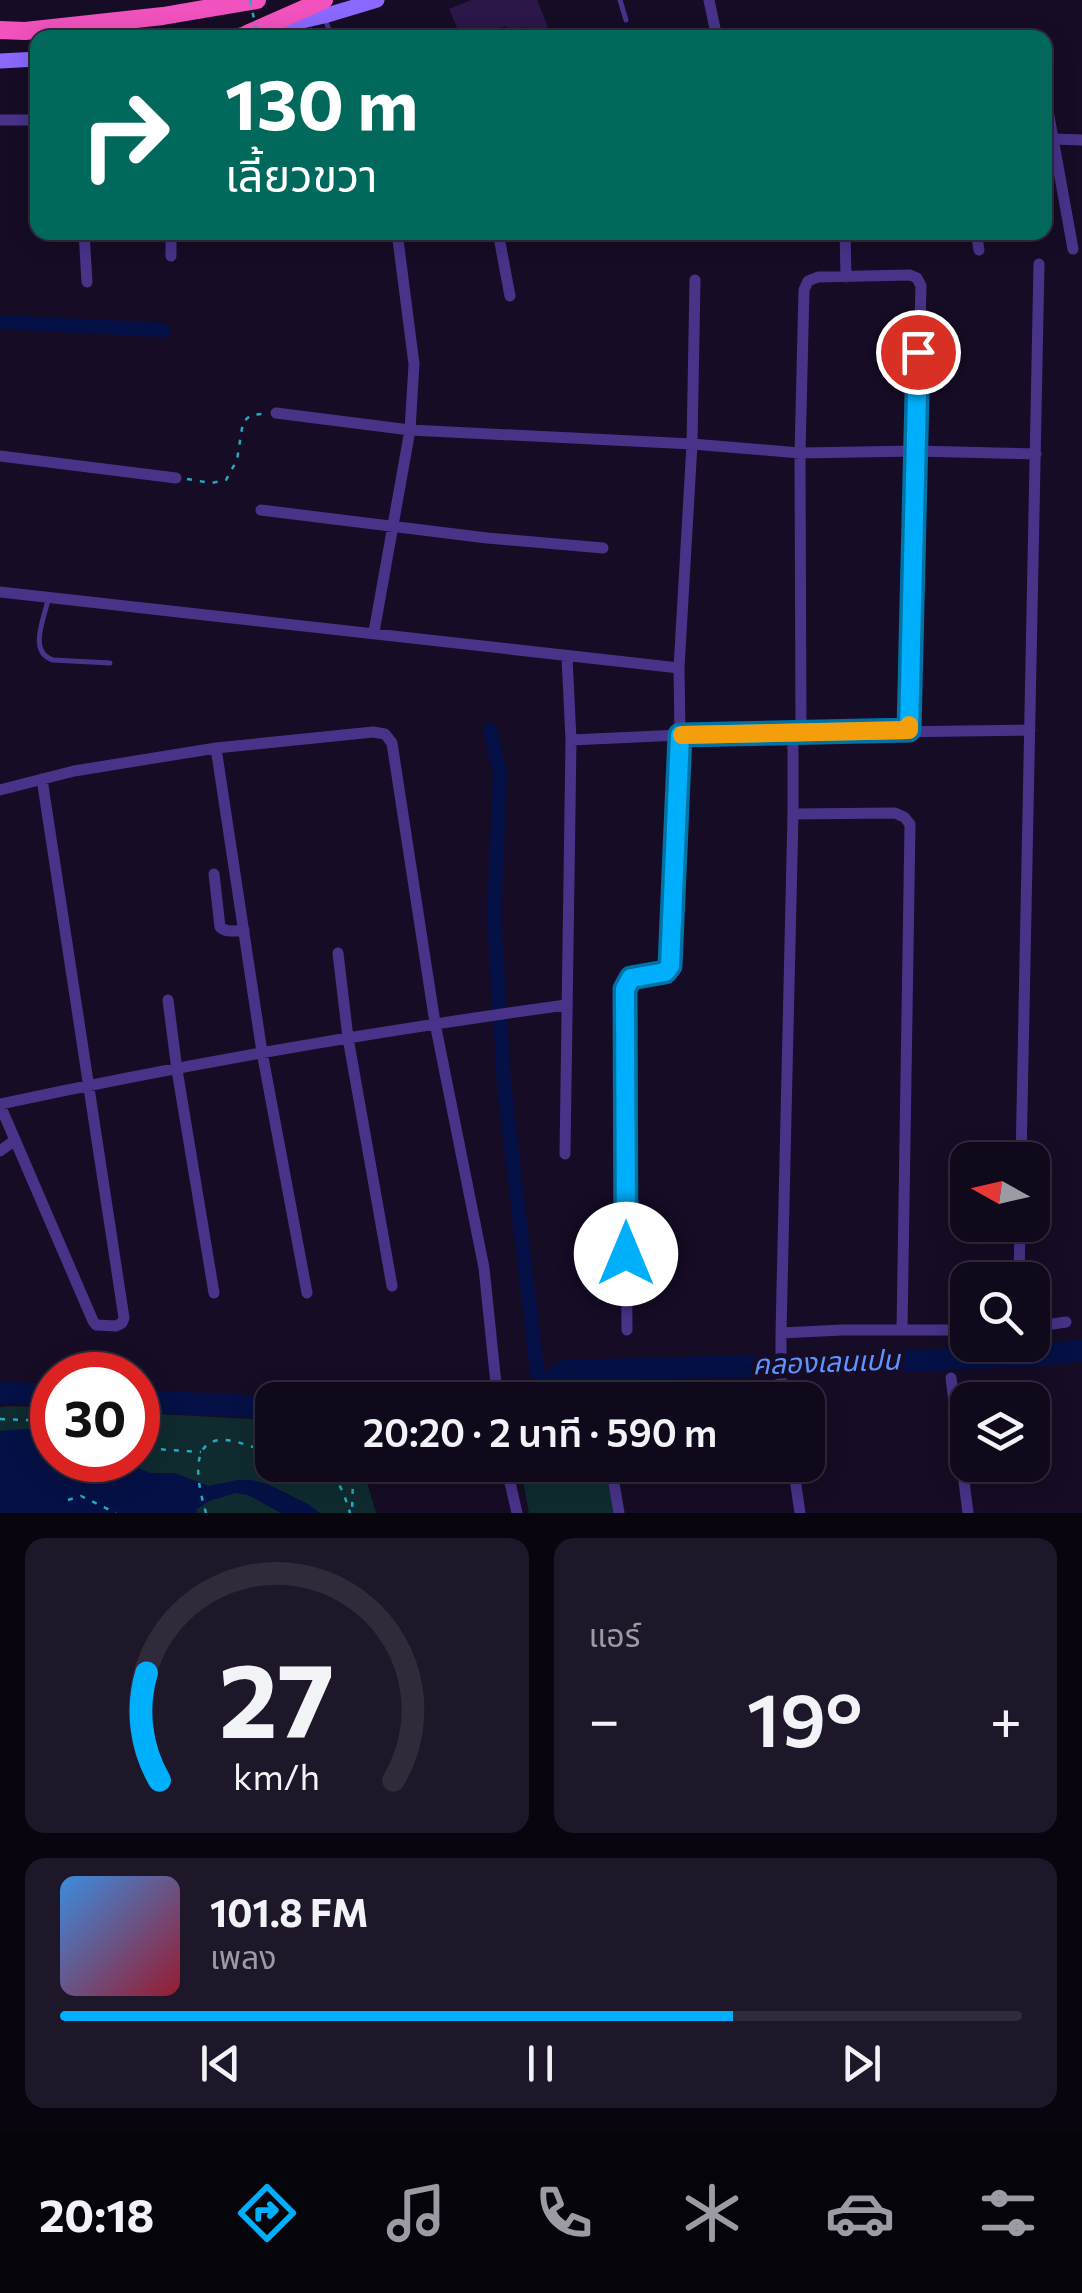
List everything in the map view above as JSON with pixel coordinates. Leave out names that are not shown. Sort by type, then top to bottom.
[{"type":"highway","points":[[0,30],[164,16],[257,0]]},
{"type":"highway","points":[[267,30],[324,8]]},
{"type":"main road","points":[[324,8],[378,0]]},
{"type":"main road","points":[[0,61],[30,59]]},
{"type":"street","points":[[709,0],[715,30]]},
{"type":"street","points":[[0,120],[30,120]]},
{"type":"street","points":[[1052,138],[1082,140]]},
{"type":"street","points":[[1052,147],[1074,249]]},
{"type":"street","points":[[84,240],[87,282]]},
{"type":"street","points":[[171,240],[171,256]]},
{"type":"street","points":[[374,632],[410,430],[414,364],[398,240]]},
{"type":"street","points":[[500,240],[510,296]]},
{"type":"street","points":[[844,240],[846,277]]},
{"type":"street","points":[[977,240],[979,250]]},
{"type":"street","points":[[1021,1142],[1039,264]]},
{"type":"street","points":[[781,1382],[804,290],[808,281],[818,276],[910,275],[921,286],[909,730]]},
{"type":"street","points":[[627,1330],[625,989],[631,978],[665,972],[670,966],[695,280]]},
{"type":"street","points":[[276,414],[410,430],[800,452],[1036,454]]},
{"type":"street","points":[[0,456],[176,478]]},
{"type":"street","points":[[261,510],[392,528],[602,548]]},
{"type":"street","points":[[0,592],[680,668]]},
{"type":"street","points":[[565,1154],[571,740],[567,657]]},
{"type":"street","points":[[571,740],[1030,730]]},
{"type":"street","points":[[0,790],[74,771],[216,748],[385,734],[392,743],[436,1023],[484,1268],[496,1382]]},
{"type":"street","points":[[216,748],[262,1052],[306,1292]]},
{"type":"street","points":[[42,779],[88,1085],[124,1318],[122,1323],[96,1326],[0,1104],[88,1085],[262,1052],[566,1006]]},
{"type":"street","points":[[794,814],[895,814],[910,824],[902,1330]]},
{"type":"street","points":[[214,874],[220,926],[223,930],[244,930]]},
{"type":"street","points":[[338,953],[348,1038],[392,1286]]},
{"type":"street","points":[[168,1000],[214,1293]]},
{"type":"street","points":[[0,1151],[15,1140]]},
{"type":"street","points":[[1050,1324],[1066,1322]]},
{"type":"street","points":[[781,1339],[842,1330],[950,1330]]},
{"type":"street","points":[[951,1378],[968,1513]]},
{"type":"street","points":[[510,1482],[517,1513]]},
{"type":"street","points":[[614,1482],[620,1513]]},
{"type":"street","points":[[795,1482],[800,1513]]},
{"type":"lane","points":[[620,0],[626,20]]},
{"type":"lane","points":[[48,597],[38,645],[40,653],[52,660],[110,663]]},
{"type":"path","points":[[250,0],[252,30]]},
{"type":"path","points":[[176,478],[226,480],[237,460],[243,422],[251,414],[276,414]]},
{"type":"path","points":[[0,1420],[30,1419]]},
{"type":"path","points":[[205,1510],[196,1472],[203,1452],[215,1441],[225,1440],[255,1448]]},
{"type":"path","points":[[160,1449],[203,1452]]},
{"type":"path","points":[[339,1482],[350,1513]]},
{"type":"path","points":[[350,1513],[352,1482]]},
{"type":"path","points":[[68,1500],[81,1496],[116,1513]]},
{"type":"green space","points":[[0,1407],[30,1407],[30,1482],[160,1482],[160,1414],[255,1419],[255,1482],[367,1482],[376,1513],[0,1513]]},
{"type":"green space","points":[[523,1482],[610,1482],[615,1513],[529,1513]]},
{"type":"shaded area","points":[[30,1429],[30,1482],[160,1482],[160,1473],[174,1473],[209,1486],[252,1480],[320,1513],[281,1513],[248,1495],[236,1493],[209,1501],[197,1513],[0,1513],[0,1431]]},
{"type":"building","points":[[471,0],[537,0],[548,27],[458,30],[449,9]]},
{"type":"waterway","points":[[0,322],[164,330]]},
{"type":"waterway","points":[[490,730],[500,774],[494,917],[504,1085],[538,1382]]},
{"type":"waterway","name":"คลองเลนเปน","points":[[548,1382],[566,1371],[888,1362],[1082,1350]]},
{"type":"waterway","name":"คลองเลนเปน","points":[[0,1392],[30,1394]]},
{"type":"waterway","name":"คลองเลนเปน","points":[[160,1402],[255,1406]]},
{"type":"slow traffic","points":[[682,735],[909,730],[909,725]]},
{"type":"route","points":[[626,1254],[625,989],[631,978],[665,972],[670,966],[680,735],[909,730],[918,352]]}]
